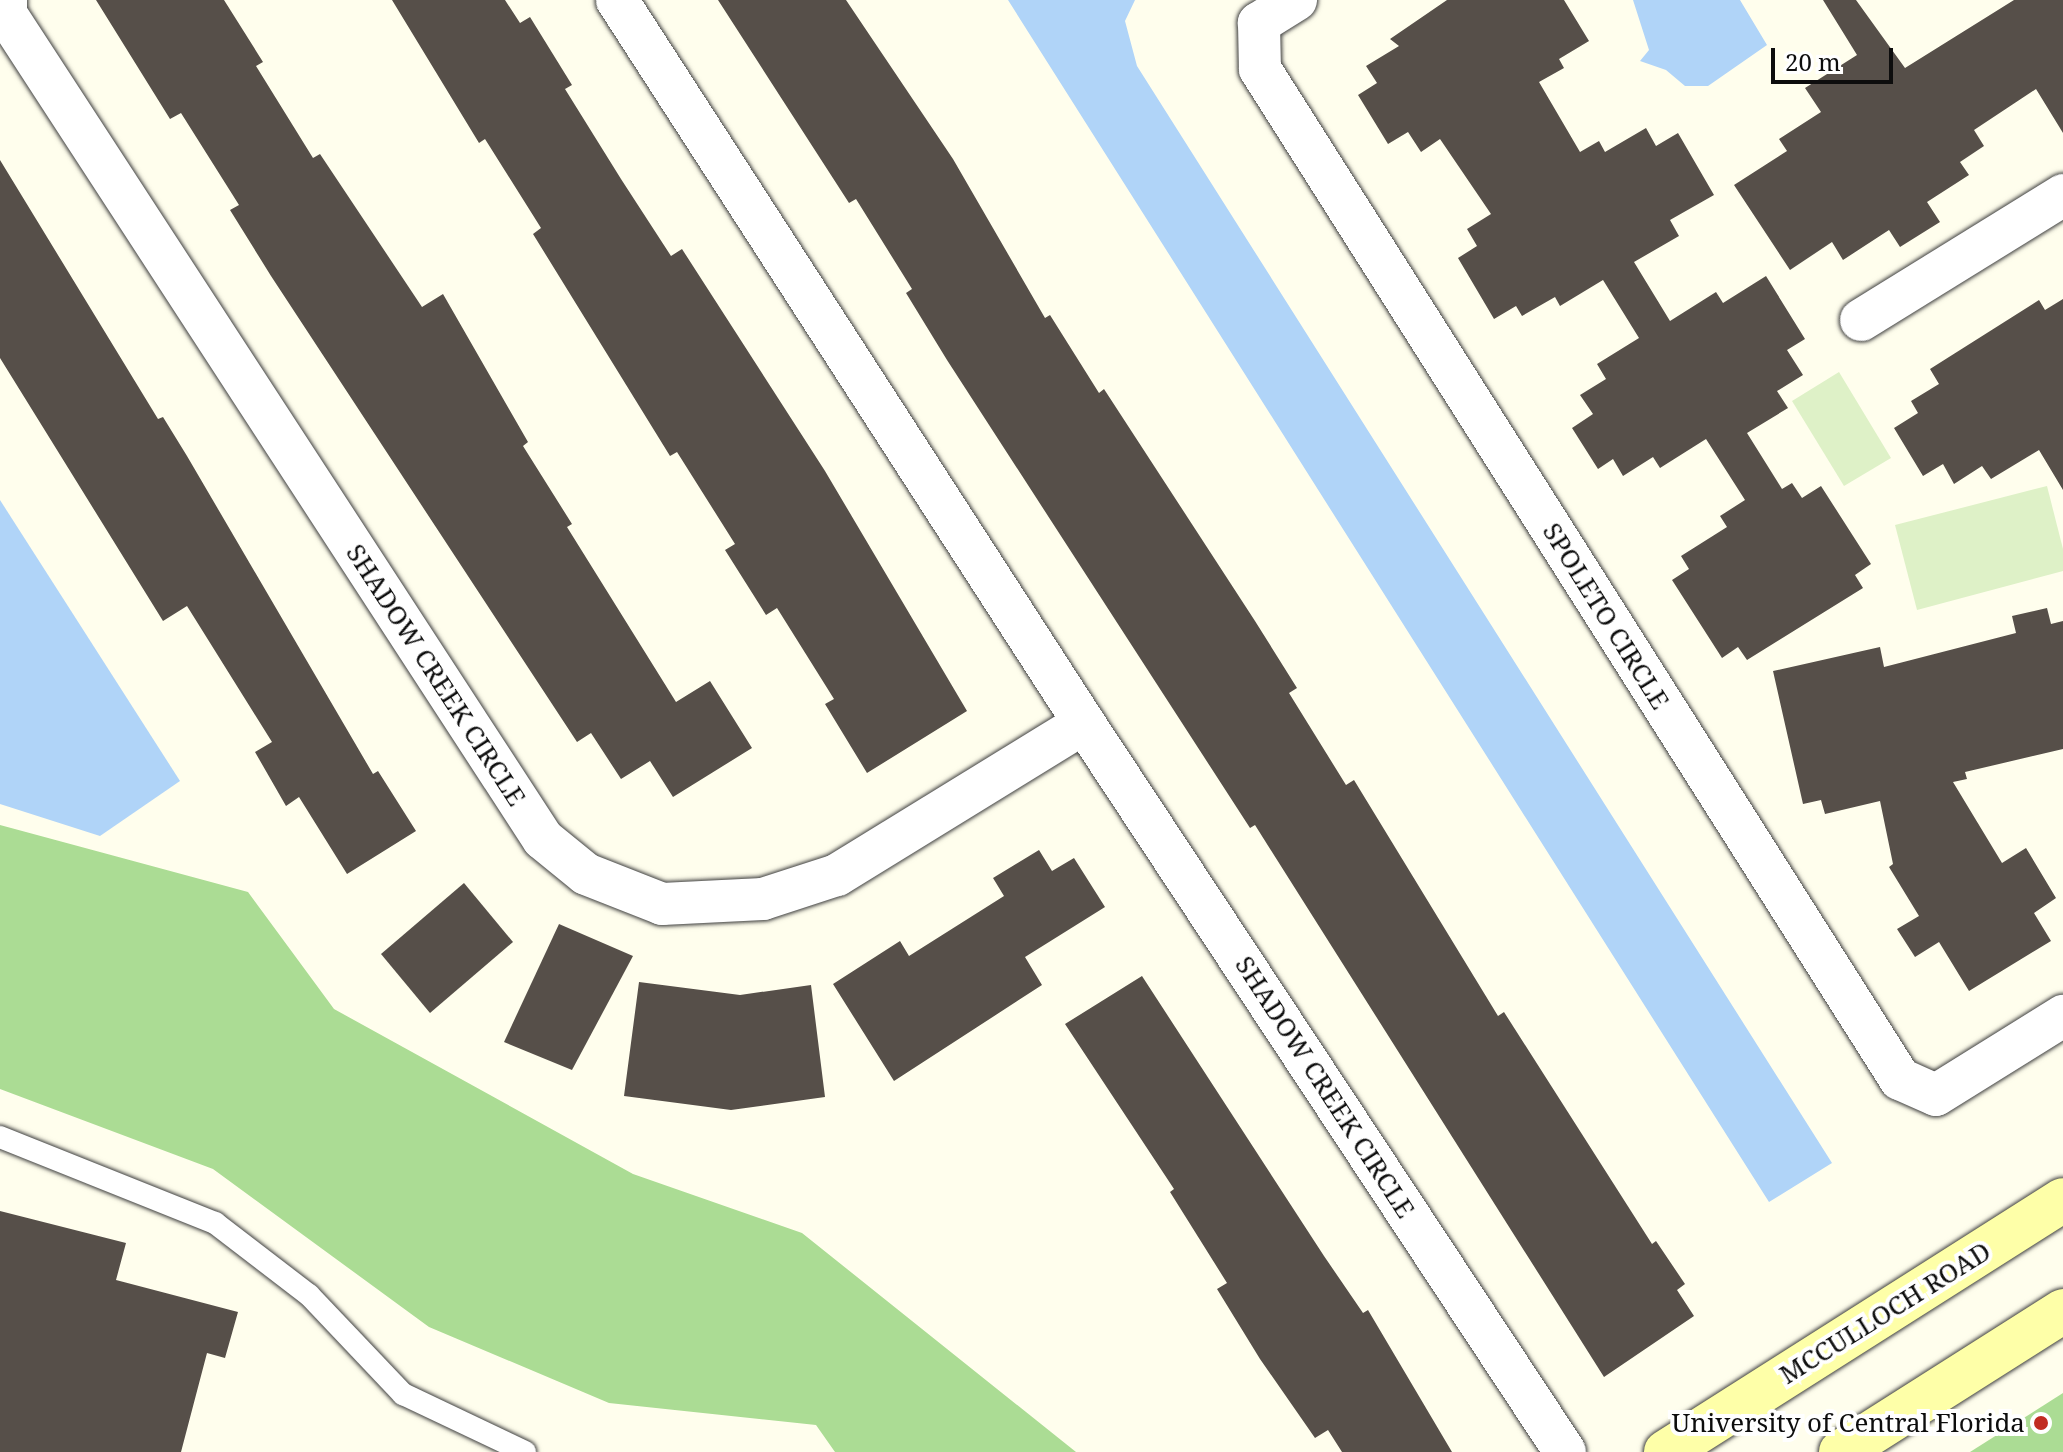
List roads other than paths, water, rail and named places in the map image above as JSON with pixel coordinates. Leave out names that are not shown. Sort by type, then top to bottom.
[{"type":"main road","name":"MCCULLOCH ROAD","points":[[1666,1452],[2063,1200]]},
{"type":"main road","points":[[1841,1452],[2063,1311]]},
{"type":"street","name":"SHADOW CREEK CIRCLE","points":[[6,0],[6,14],[543,839],[586,874],[662,904],[763,899],[837,875],[1084,723]]},
{"type":"street","name":"SHADOW CREEK CIRCLE","points":[[617,0],[1084,723],[1565,1452]]},
{"type":"street","name":"SPOLETO CIRCLE","points":[[1296,0],[1259,23],[1260,69],[1900,1079],[1936,1095],[2063,1016]]},
{"type":"street","points":[[1861,320],[2063,195]]},
{"type":"lane","points":[[0,1137],[215,1223],[309,1295],[403,1394],[525,1452]]},
{"type":"water","points":[[1008,0],[1135,0],[1125,21],[1137,66],[1832,1163],[1769,1202]]},
{"type":"water","points":[[1633,0],[1740,0],[1767,45],[1708,86],[1685,86],[1666,70],[1640,61],[1649,50]]},
{"type":"water","points":[[0,500],[180,781],[100,836],[0,804]]},
{"type":"place","name":"University of Central Florida","points":[[2041,1423]]}]
